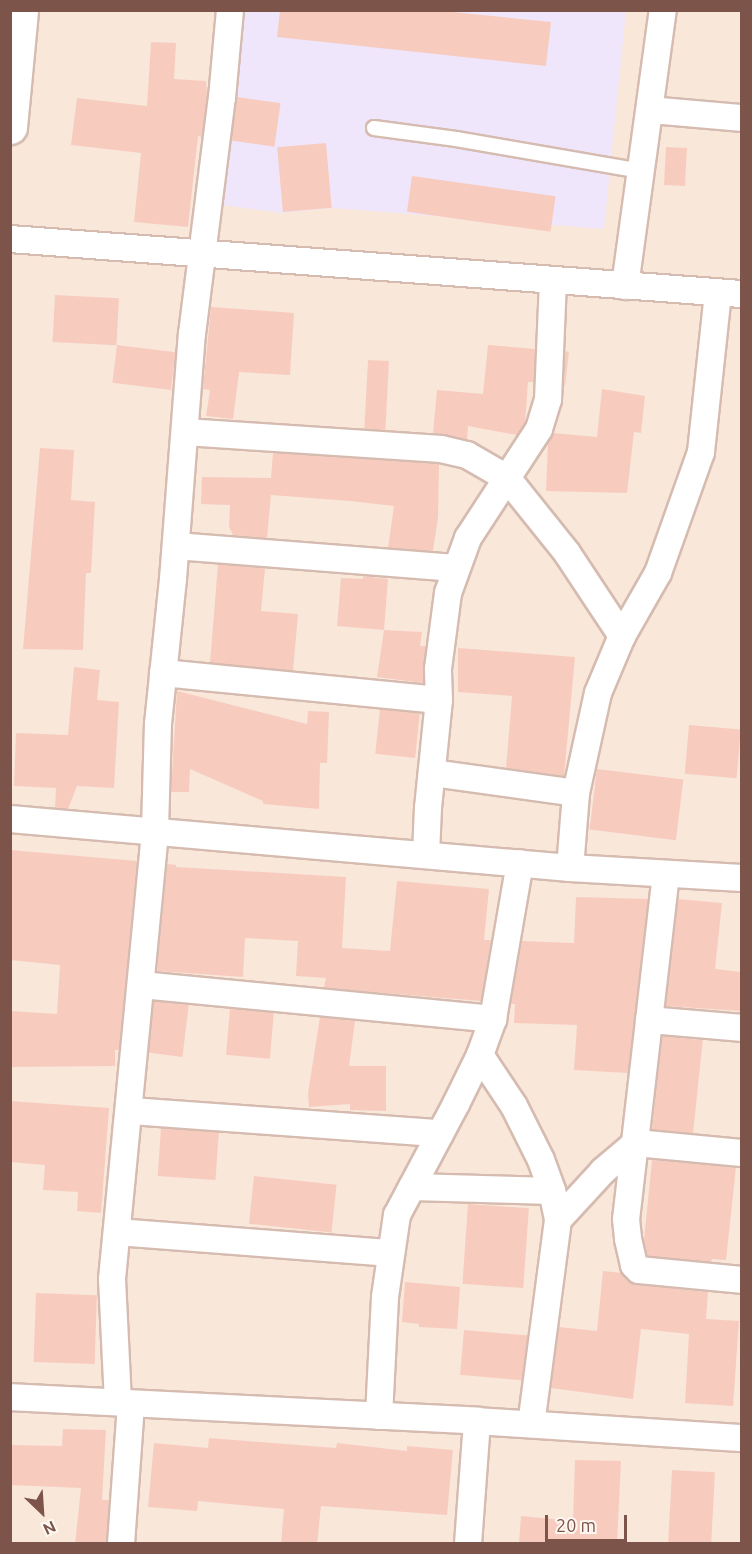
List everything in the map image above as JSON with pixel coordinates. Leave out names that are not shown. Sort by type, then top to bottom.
[{"type":"main road","points":[[10,127],[14,60],[21,10]]},
{"type":"street","points":[[121,1544],[124,1403],[112,1279],[130,1111],[155,830],[158,724],[176,546],[192,334],[222,98],[230,10]]},
{"type":"street","points":[[625,286],[663,10]]},
{"type":"street","points":[[650,110],[741,118]]},
{"type":"street","points":[[10,239],[730,293],[700,452],[658,573],[622,636],[598,693],[576,794],[570,868]]},
{"type":"street","points":[[426,855],[428,808],[439,700],[438,669],[448,593],[468,538],[539,429],[548,400],[554,280]]},
{"type":"street","points":[[184,432],[441,449],[466,454],[507,478],[567,553],[622,636]]},
{"type":"street","points":[[176,546],[456,568]]},
{"type":"street","points":[[163,673],[439,700]]},
{"type":"street","points":[[432,773],[576,794]]},
{"type":"street","points":[[10,819],[570,868],[741,878]]},
{"type":"street","points":[[379,1416],[385,1297],[397,1215],[480,1055],[493,1019],[520,863]]},
{"type":"street","points":[[666,874],[626,1219],[634,1265],[639,1270],[741,1280]]},
{"type":"street","points":[[141,985],[493,1019]]},
{"type":"street","points":[[649,1020],[741,1028]]},
{"type":"street","points":[[480,1055],[514,1106],[541,1160],[552,1191],[558,1220],[531,1424]]},
{"type":"street","points":[[130,1111],[440,1133]]},
{"type":"street","points":[[558,1220],[603,1171],[636,1143],[741,1153]]},
{"type":"street","points":[[412,1187],[552,1191]]},
{"type":"street","points":[[117,1232],[392,1253]]},
{"type":"street","points":[[10,1397],[531,1424],[741,1438]]},
{"type":"street","points":[[468,1544],[477,1421]]},
{"type":"lane","points":[[374,128],[456,139],[641,171]]},
{"type":"shaded area","points":[[11,11],[741,11],[741,1543],[11,1543]]},
{"type":"shaded area","points":[[231,11],[626,11],[604,229],[332,208],[282,213],[216,204]]},
{"type":"building","points":[[280,10],[433,10],[551,22],[546,66],[277,37]]},
{"type":"building","points":[[151,42],[176,43],[174,79],[206,81],[207,96],[202,137],[198,136],[188,227],[134,222],[141,153],[71,145],[77,98],[147,106]]},
{"type":"building","points":[[237,97],[281,103],[274,147],[231,141]]},
{"type":"building","points":[[326,143],[332,208],[283,212],[277,147]]},
{"type":"building","points":[[666,147],[687,148],[685,186],[664,185]]},
{"type":"building","points":[[412,176],[556,196],[551,232],[407,212]]},
{"type":"building","points":[[55,295],[119,298],[116,345],[53,342]]},
{"type":"building","points":[[211,307],[294,313],[290,375],[239,372],[233,419],[206,416],[210,390],[203,389]]},
{"type":"building","points":[[117,345],[176,352],[171,390],[112,383]]},
{"type":"building","points":[[488,345],[535,349],[534,382],[528,382],[525,423],[517,435],[468,426],[467,440],[433,433],[437,390],[483,394]]},
{"type":"building","points":[[565,351],[569,352],[565,386],[564,385]]},
{"type":"building","points":[[368,360],[389,361],[385,430],[364,429]]},
{"type":"building","points":[[602,389],[645,396],[641,433],[634,432],[627,493],[546,491],[548,443],[553,433],[597,437]]},
{"type":"building","points":[[40,448],[74,450],[71,500],[95,502],[91,573],[86,573],[83,650],[23,649]]},
{"type":"building","points":[[273,453],[439,464],[438,517],[433,551],[388,548],[394,506],[350,501],[271,495],[267,538],[233,535],[229,527],[230,505],[201,504],[202,477],[271,478]]},
{"type":"building","points":[[218,564],[265,568],[261,611],[298,614],[293,671],[210,663]]},
{"type":"building","points":[[363,576],[388,579],[384,630],[337,626],[341,578],[363,579]]},
{"type":"building","points":[[384,630],[422,632],[420,646],[426,646],[423,683],[377,677]]},
{"type":"building","points":[[458,648],[575,657],[564,776],[506,768],[512,696],[458,692]]},
{"type":"building","points":[[74,667],[100,670],[97,700],[119,702],[114,788],[77,786],[68,809],[55,808],[56,788],[14,786],[16,733],[68,735]]},
{"type":"building","points":[[177,691],[307,724],[308,711],[329,712],[327,763],[320,763],[319,809],[263,804],[263,801],[190,769],[189,792],[171,792]]},
{"type":"building","points":[[380,709],[420,713],[415,758],[375,754]]},
{"type":"building","points":[[689,725],[741,730],[737,778],[685,774]]},
{"type":"building","points":[[597,769],[683,780],[676,840],[590,830]]},
{"type":"building","points":[[10,850],[137,861],[119,1050],[115,1050],[115,1066],[10,1067],[10,1011],[57,1014],[60,965],[10,960]]},
{"type":"building","points":[[167,864],[176,865],[176,867],[346,877],[342,948],[390,951],[397,881],[489,889],[484,940],[491,940],[481,1001],[324,988],[326,978],[296,976],[298,941],[245,938],[243,977],[157,971]]},
{"type":"building","points":[[576,897],[648,899],[628,1073],[574,1070],[577,1025],[514,1023],[515,1004],[511,1004],[522,941],[574,943]]},
{"type":"building","points":[[678,899],[722,903],[715,969],[741,972],[741,1011],[666,1006]]},
{"type":"building","points":[[154,1001],[189,1005],[182,1057],[148,1053]]},
{"type":"building","points":[[230,1009],[274,1013],[270,1059],[226,1055]]},
{"type":"building","points":[[320,1017],[355,1021],[349,1066],[386,1066],[386,1111],[350,1110],[350,1104],[309,1107],[308,1093]]},
{"type":"building","points":[[662,1036],[703,1040],[693,1134],[652,1129]]},
{"type":"building","points":[[10,1101],[109,1108],[101,1213],[77,1211],[78,1192],[43,1190],[45,1165],[10,1162]]},
{"type":"building","points":[[161,1128],[219,1132],[216,1180],[158,1176]]},
{"type":"building","points":[[652,1160],[736,1167],[726,1260],[712,1259],[711,1262],[647,1256],[644,1240]]},
{"type":"building","points":[[254,1176],[337,1185],[332,1232],[249,1224]]},
{"type":"building","points":[[468,1204],[529,1208],[523,1288],[462,1284]]},
{"type":"building","points":[[603,1271],[622,1273],[628,1281],[638,1285],[708,1292],[706,1319],[739,1321],[733,1406],[685,1403],[689,1334],[641,1329],[633,1399],[551,1388],[559,1327],[597,1331]]},
{"type":"building","points":[[405,1282],[460,1287],[457,1329],[419,1327],[419,1324],[402,1322]]},
{"type":"building","points":[[36,1293],[97,1295],[95,1364],[34,1362]]},
{"type":"building","points":[[464,1330],[528,1336],[524,1380],[460,1375]]},
{"type":"building","points":[[63,1429],[106,1430],[102,1500],[109,1500],[106,1544],[75,1544],[81,1488],[10,1485],[10,1445],[62,1446]]},
{"type":"building","points":[[209,1438],[336,1448],[337,1443],[407,1451],[407,1446],[453,1450],[447,1515],[321,1506],[317,1544],[281,1544],[284,1509],[198,1501],[197,1511],[148,1507],[154,1443],[208,1448]]},
{"type":"building","points":[[575,1460],[621,1461],[617,1544],[519,1544],[521,1516],[573,1521]]},
{"type":"building","points":[[672,1470],[715,1472],[711,1544],[668,1544]]}]
